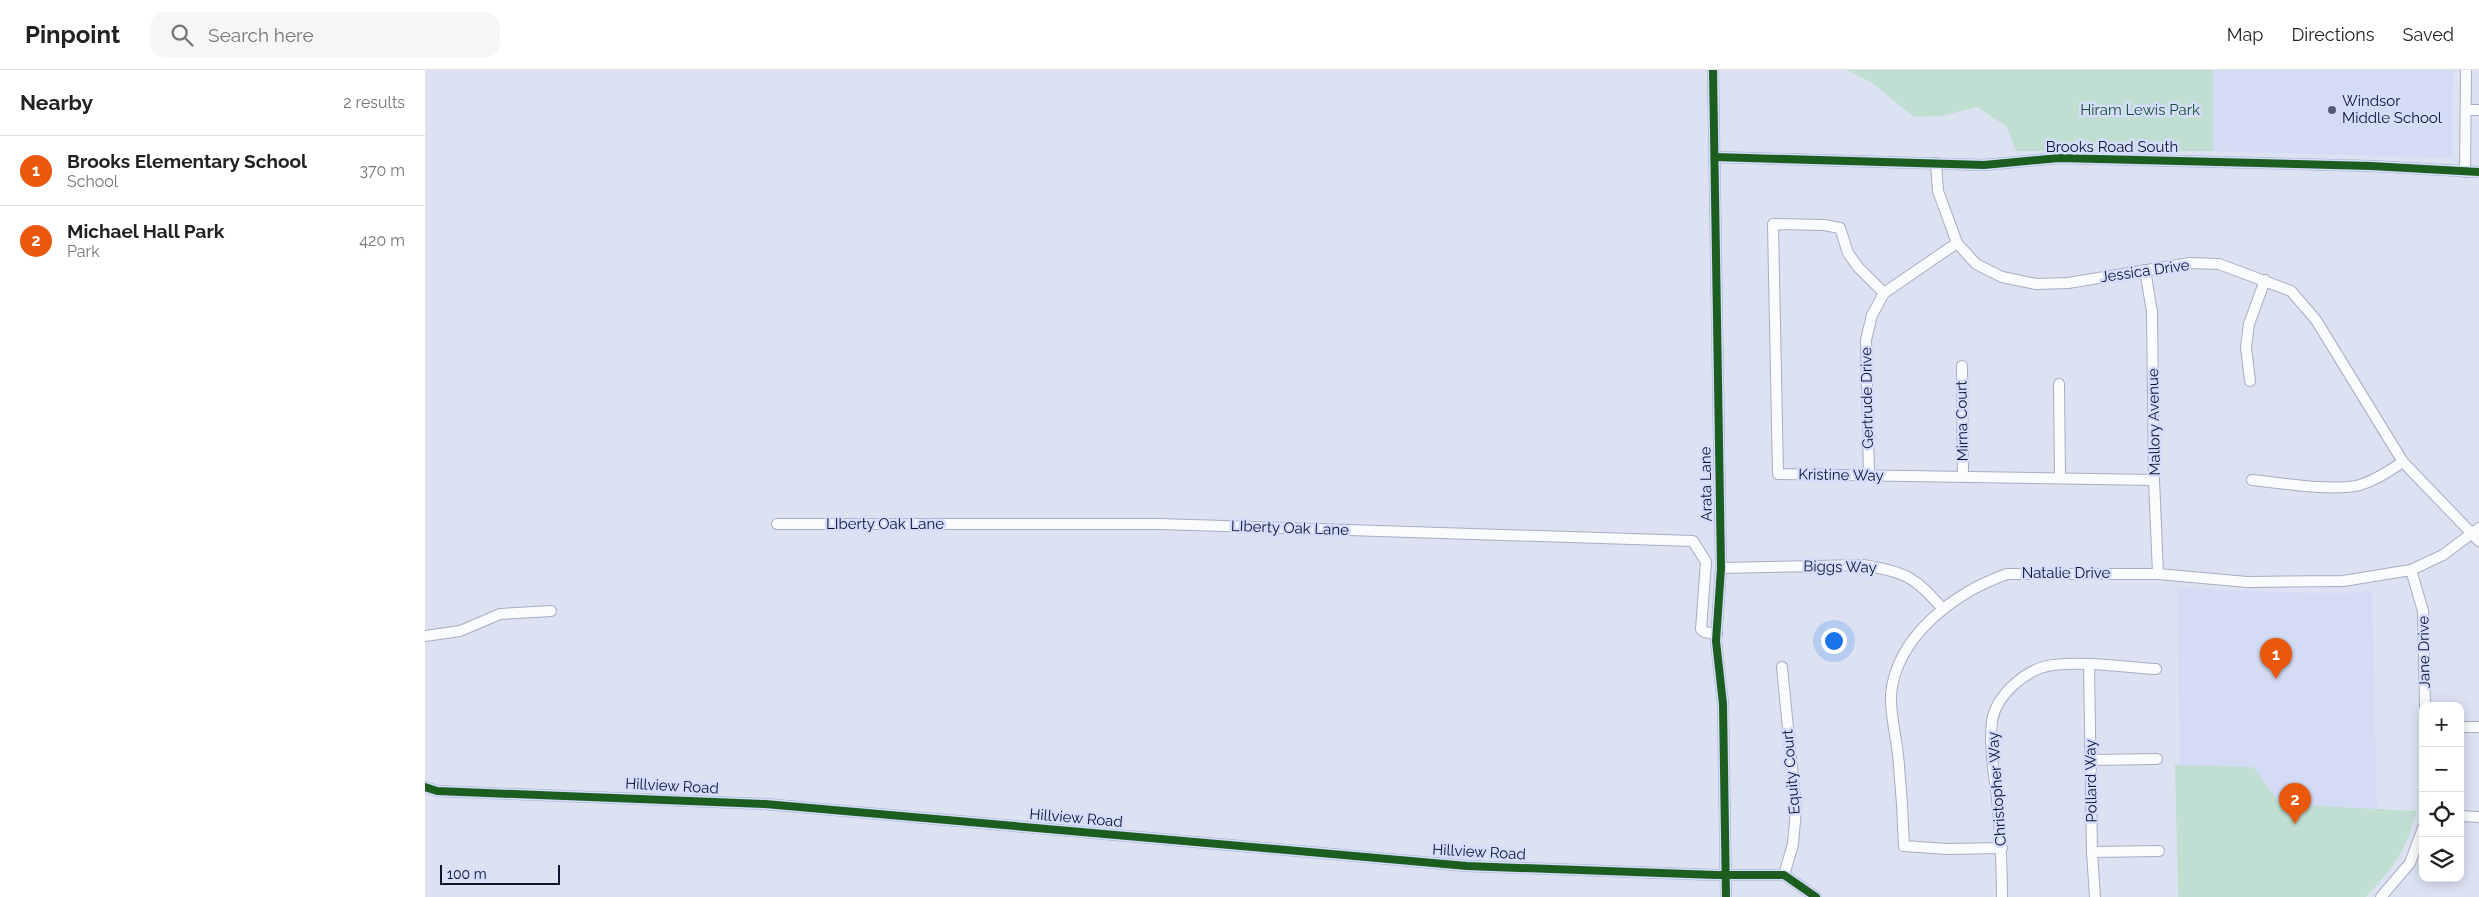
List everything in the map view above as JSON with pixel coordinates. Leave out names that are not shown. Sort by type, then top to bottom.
[{"type":"street","name":"Arata Lane","points":[[1713,70],[1721,568],[1717,634],[1723,704],[1726,897]]},
{"type":"street","points":[[2465,172],[2466,70]]},
{"type":"street","points":[[2466,110],[2479,110]]},
{"type":"street","name":"Brooks Road South","points":[[1715,157],[1984,165],[2059,158],[2371,166],[2479,172]]},
{"type":"street","name":"Jessica Drive","points":[[1936,163],[1938,191],[1957,243],[1977,264],[2002,277],[2036,284],[2068,283],[2190,263],[2219,264],[2291,291],[2316,320],[2403,462],[2476,534]]},
{"type":"street","name":"Kristine Way","points":[[1884,293],[1857,267],[1848,253],[1840,228],[1824,225],[1773,224],[1778,474],[2154,480]]},
{"type":"street","name":"Gertrude Drive","points":[[1869,475],[1866,340],[1872,315],[1884,293],[1957,243]]},
{"type":"street","name":"Mallory Avenue","points":[[2145,270],[2153,312],[2154,480],[2158,574]]},
{"type":"street","points":[[2251,381],[2246,347],[2249,324],[2265,280]]},
{"type":"street","name":"Mirna Court","points":[[1961,366],[1963,476]]},
{"type":"street","points":[[2059,384],[2060,478]]},
{"type":"street","points":[[2252,480],[2337,487],[2357,486],[2377,479],[2403,462]]},
{"type":"street","name":"LIberty Oak Lane","points":[[777,524],[1159,524],[1693,541],[1707,562],[1701,628],[1704,632],[1717,634]]},
{"type":"street","name":"Natalie Drive","points":[[2002,848],[1904,846],[1902,792],[1891,696],[1894,676],[1901,658],[1913,639],[1943,609],[1986,581],[2007,574],[2158,574],[2247,582],[2343,581],[2411,570],[2443,555],[2476,534]]},
{"type":"street","name":"Biggs Way","points":[[1721,568],[1863,565],[1886,569],[1908,576],[1923,586],[1943,609]]},
{"type":"street","name":"Jane Drive","points":[[2411,570],[2423,610],[2425,702]]},
{"type":"street","points":[[425,636],[460,631],[500,614],[551,611]]},
{"type":"street","name":"Christopher Way","points":[[2002,897],[2002,848],[1992,741],[1992,721],[1997,705],[2011,687],[2030,673],[2052,665],[2156,669]]},
{"type":"street","name":"Pollard Way","points":[[2089,665],[2092,852],[2095,897]]},
{"type":"street","name":"Equity Court","points":[[1782,667],[1796,809],[1793,844],[1784,875]]},
{"type":"street","points":[[2464,727],[2479,727]]},
{"type":"street","points":[[2090,760],[2157,759]]},
{"type":"street","name":"Hillview Road","points":[[425,787],[437,791],[765,804],[1467,866],[1725,876],[1784,875]]},
{"type":"street","points":[[2464,816],[2479,818]]},
{"type":"street","points":[[2386,896],[2411,862],[2420,837]]},
{"type":"street","points":[[2092,852],[2159,851]]},
{"type":"street","points":[[1784,875],[1816,897]]},
{"type":"shaded area","name":"Windsor Middle School","points":[[2213,70],[2453,70],[2452,158],[2213,151]]},
{"type":"shaded area","points":[[2177,588],[2311,593],[2352,593],[2372,590],[2377,810],[2281,804],[2253,767],[2180,766]]},
{"type":"green space","name":"Hiram Lewis Park","points":[[1847,70],[2213,70],[2213,151],[2016,151],[2007,127],[1977,107],[1942,116],[1914,117],[1872,83]]},
{"type":"green space","points":[[2175,765],[2253,767],[2281,804],[2416,811],[2413,825],[2398,858],[2366,897],[2178,897]]},
{"type":"cycle path","points":[[1713,70],[1721,568],[1716,641],[1723,704],[1726,897]]},
{"type":"cycle path","points":[[1715,157],[1984,165],[2059,158],[2371,166],[2479,172]]},
{"type":"cycle path","points":[[425,787],[437,791],[765,804],[1467,866],[1716,875],[1784,875],[1816,897]]},
{"type":"place","name":"Windsor Middle School","points":[[2332,110]]},
{"type":"place","name":"Brooks Elementary School","points":[[2276,679]]},
{"type":"place","name":"Michael Hall Park","points":[[2295,824]]}]
